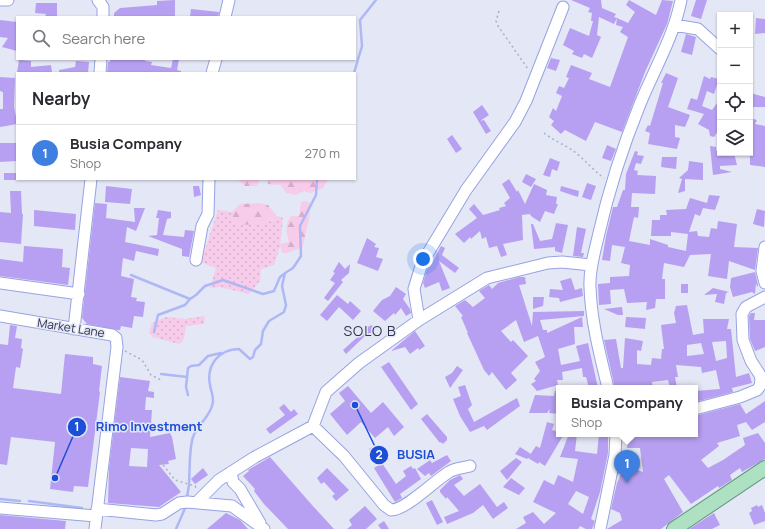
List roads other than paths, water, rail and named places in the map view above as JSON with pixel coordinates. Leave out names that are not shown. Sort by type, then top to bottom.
[{"type":"main road","points":[[674,529],[765,468]]},
{"type":"street","points":[[0,0],[8,0]]},
{"type":"street","points":[[225,16],[229,0]]},
{"type":"street","points":[[607,385],[592,319],[589,286],[591,265],[612,184],[640,104],[674,25],[681,0]]},
{"type":"street","points":[[103,1],[103,16]]},
{"type":"street","points":[[420,320],[414,289],[422,263],[466,190],[515,122],[526,101],[563,7]]},
{"type":"street","points":[[674,25],[698,29],[719,48]]},
{"type":"street","points":[[100,72],[101,60]]},
{"type":"street","points":[[212,72],[216,60]]},
{"type":"street","points":[[74,329],[91,180]]},
{"type":"street","points":[[196,260],[202,226],[208,214],[209,180]]},
{"type":"street","points":[[765,247],[762,271],[765,283]]},
{"type":"street","points":[[200,498],[219,480],[231,472],[313,426],[326,392],[359,363],[420,320],[487,278],[496,274],[548,263],[562,262],[591,265]]},
{"type":"street","points":[[0,283],[79,294]]},
{"type":"street","points":[[698,408],[746,395],[760,386],[762,380],[751,361],[743,340],[742,314],[746,307],[765,297]]},
{"type":"street","name":"Market Lane","points":[[0,316],[112,335],[116,338],[117,346],[95,529]]},
{"type":"street","points":[[313,426],[344,456],[384,505],[391,510],[396,510],[406,504],[450,471],[470,466]]},
{"type":"street","points":[[600,529],[615,455],[616,437]]},
{"type":"street","points":[[231,472],[233,482],[240,489],[263,527]]},
{"type":"street","points":[[0,508],[156,515],[162,514],[179,503],[200,498],[232,506],[263,527]]},
{"type":"waterway","points":[[354,72],[362,46],[360,20],[376,0]]},
{"type":"waterway","points":[[189,483],[190,453],[193,437],[208,414],[213,403],[209,378],[212,365],[220,355],[232,350],[239,349],[250,359],[253,357],[255,350],[261,344],[263,331],[269,321],[284,312],[286,305],[282,286],[285,273],[293,268],[301,256],[300,226],[316,195],[317,180]]},
{"type":"waterway","points":[[154,332],[158,315],[185,305],[205,286],[223,280],[263,294],[274,291],[280,277],[284,274]]},
{"type":"waterway","points":[[131,275],[190,299]]},
{"type":"waterway","points":[[188,395],[186,387],[188,368],[199,365],[208,356],[221,353]]},
{"type":"waterway","points":[[161,374],[187,377]]},
{"type":"waterway","points":[[187,497],[189,485]]},
{"type":"waterway","points":[[0,499],[20,501]]},
{"type":"waterway","points":[[29,501],[82,508]]},
{"type":"waterway","points":[[176,529],[186,506]]},
{"type":"place","name":"BUSIA","points":[[355,405]]},
{"type":"place","name":"Rimo Investment","points":[[55,478]]},
{"type":"place","name":"Busia Company","points":[[627,483]]},
{"type":"district","name":"SOLO B","points":[[370,331]]}]
